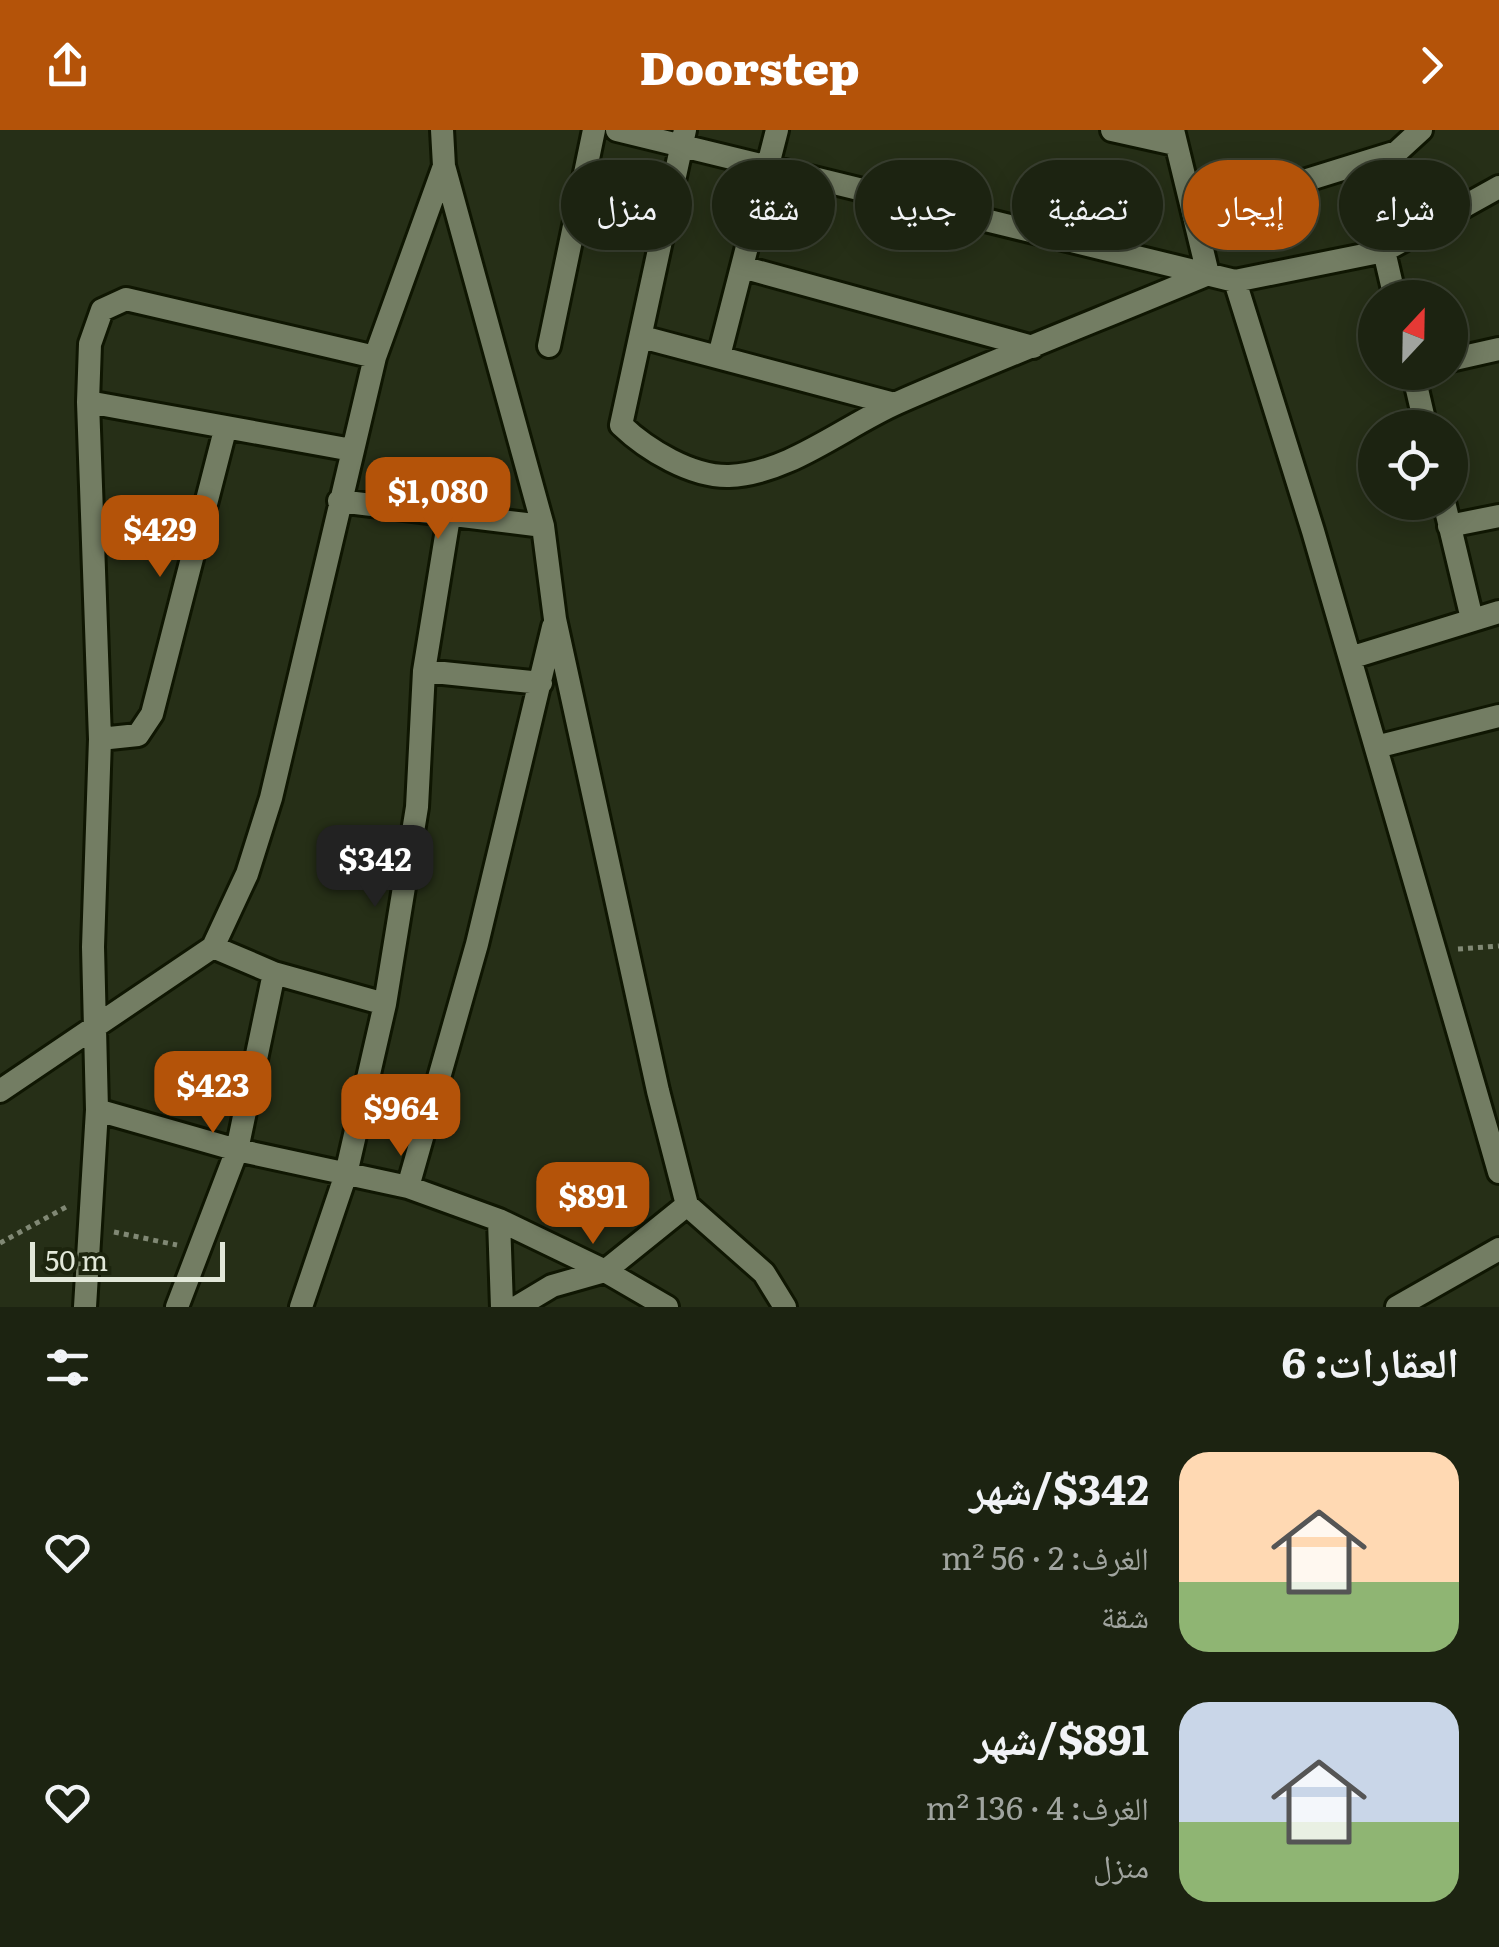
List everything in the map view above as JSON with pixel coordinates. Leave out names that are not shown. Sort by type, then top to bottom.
[{"type":"street","points":[[442,130],[444,166],[543,526],[555,619],[687,1205],[764,1273],[785,1307]]},
{"type":"street","points":[[549,346],[594,130]]},
{"type":"street","points":[[616,130],[684,138],[745,160]]},
{"type":"street","points":[[769,160],[777,130]]},
{"type":"street","points":[[1112,130],[1174,137],[1183,172]]},
{"type":"street","points":[[1319,176],[1397,152],[1422,130]]},
{"type":"street","points":[[684,138],[621,425],[638,441],[700,472],[728,476],[784,460],[894,404],[1208,274]]},
{"type":"street","points":[[0,1090],[213,946],[246,874],[271,798],[375,356],[444,166]]},
{"type":"street","points":[[835,184],[1235,281],[1384,251],[1499,187]]},
{"type":"street","points":[[719,356],[746,250]]},
{"type":"street","points":[[1202,250],[1208,274]]},
{"type":"street","points":[[1384,251],[1391,280]]},
{"type":"street","points":[[742,267],[1033,346]]},
{"type":"street","points":[[1235,281],[1436,954],[1489,1102],[1499,1172]]},
{"type":"street","points":[[85,1307],[97,1110],[93,947],[100,739],[88,402],[94,325],[102,310],[126,299],[375,356]]},
{"type":"street","points":[[642,337],[894,404]]},
{"type":"street","points":[[1468,356],[1499,349]]},
{"type":"street","points":[[88,402],[225,430],[352,450]]},
{"type":"street","points":[[100,739],[138,734],[152,714],[225,430]]},
{"type":"street","points":[[339,501],[543,526]]},
{"type":"street","points":[[1468,515],[1499,516]]},
{"type":"street","points":[[301,1307],[346,1174],[385,1004],[417,807],[424,670],[449,516]]},
{"type":"street","points":[[1447,520],[1472,619]]},
{"type":"street","points":[[1350,658],[1499,612]]},
{"type":"street","points":[[408,1187],[477,944],[555,619]]},
{"type":"street","points":[[424,670],[541,683]]},
{"type":"street","points":[[1376,748],[1499,716]]},
{"type":"street","points":[[213,946],[274,972],[385,1004]]},
{"type":"street","points":[[177,1307],[237,1150],[274,972]]},
{"type":"street","points":[[97,1110],[237,1150],[408,1187],[498,1220],[606,1271],[667,1307]]},
{"type":"street","points":[[517,1307],[552,1286],[606,1271],[687,1205]]},
{"type":"street","points":[[498,1220],[502,1307]]},
{"type":"street","points":[[1396,1307],[1499,1249]]},
{"type":"path","points":[[1436,954],[1499,946]]},
{"type":"path","points":[[0,1242],[90,1194]]},
{"type":"path","points":[[87,1227],[200,1250]]}]
